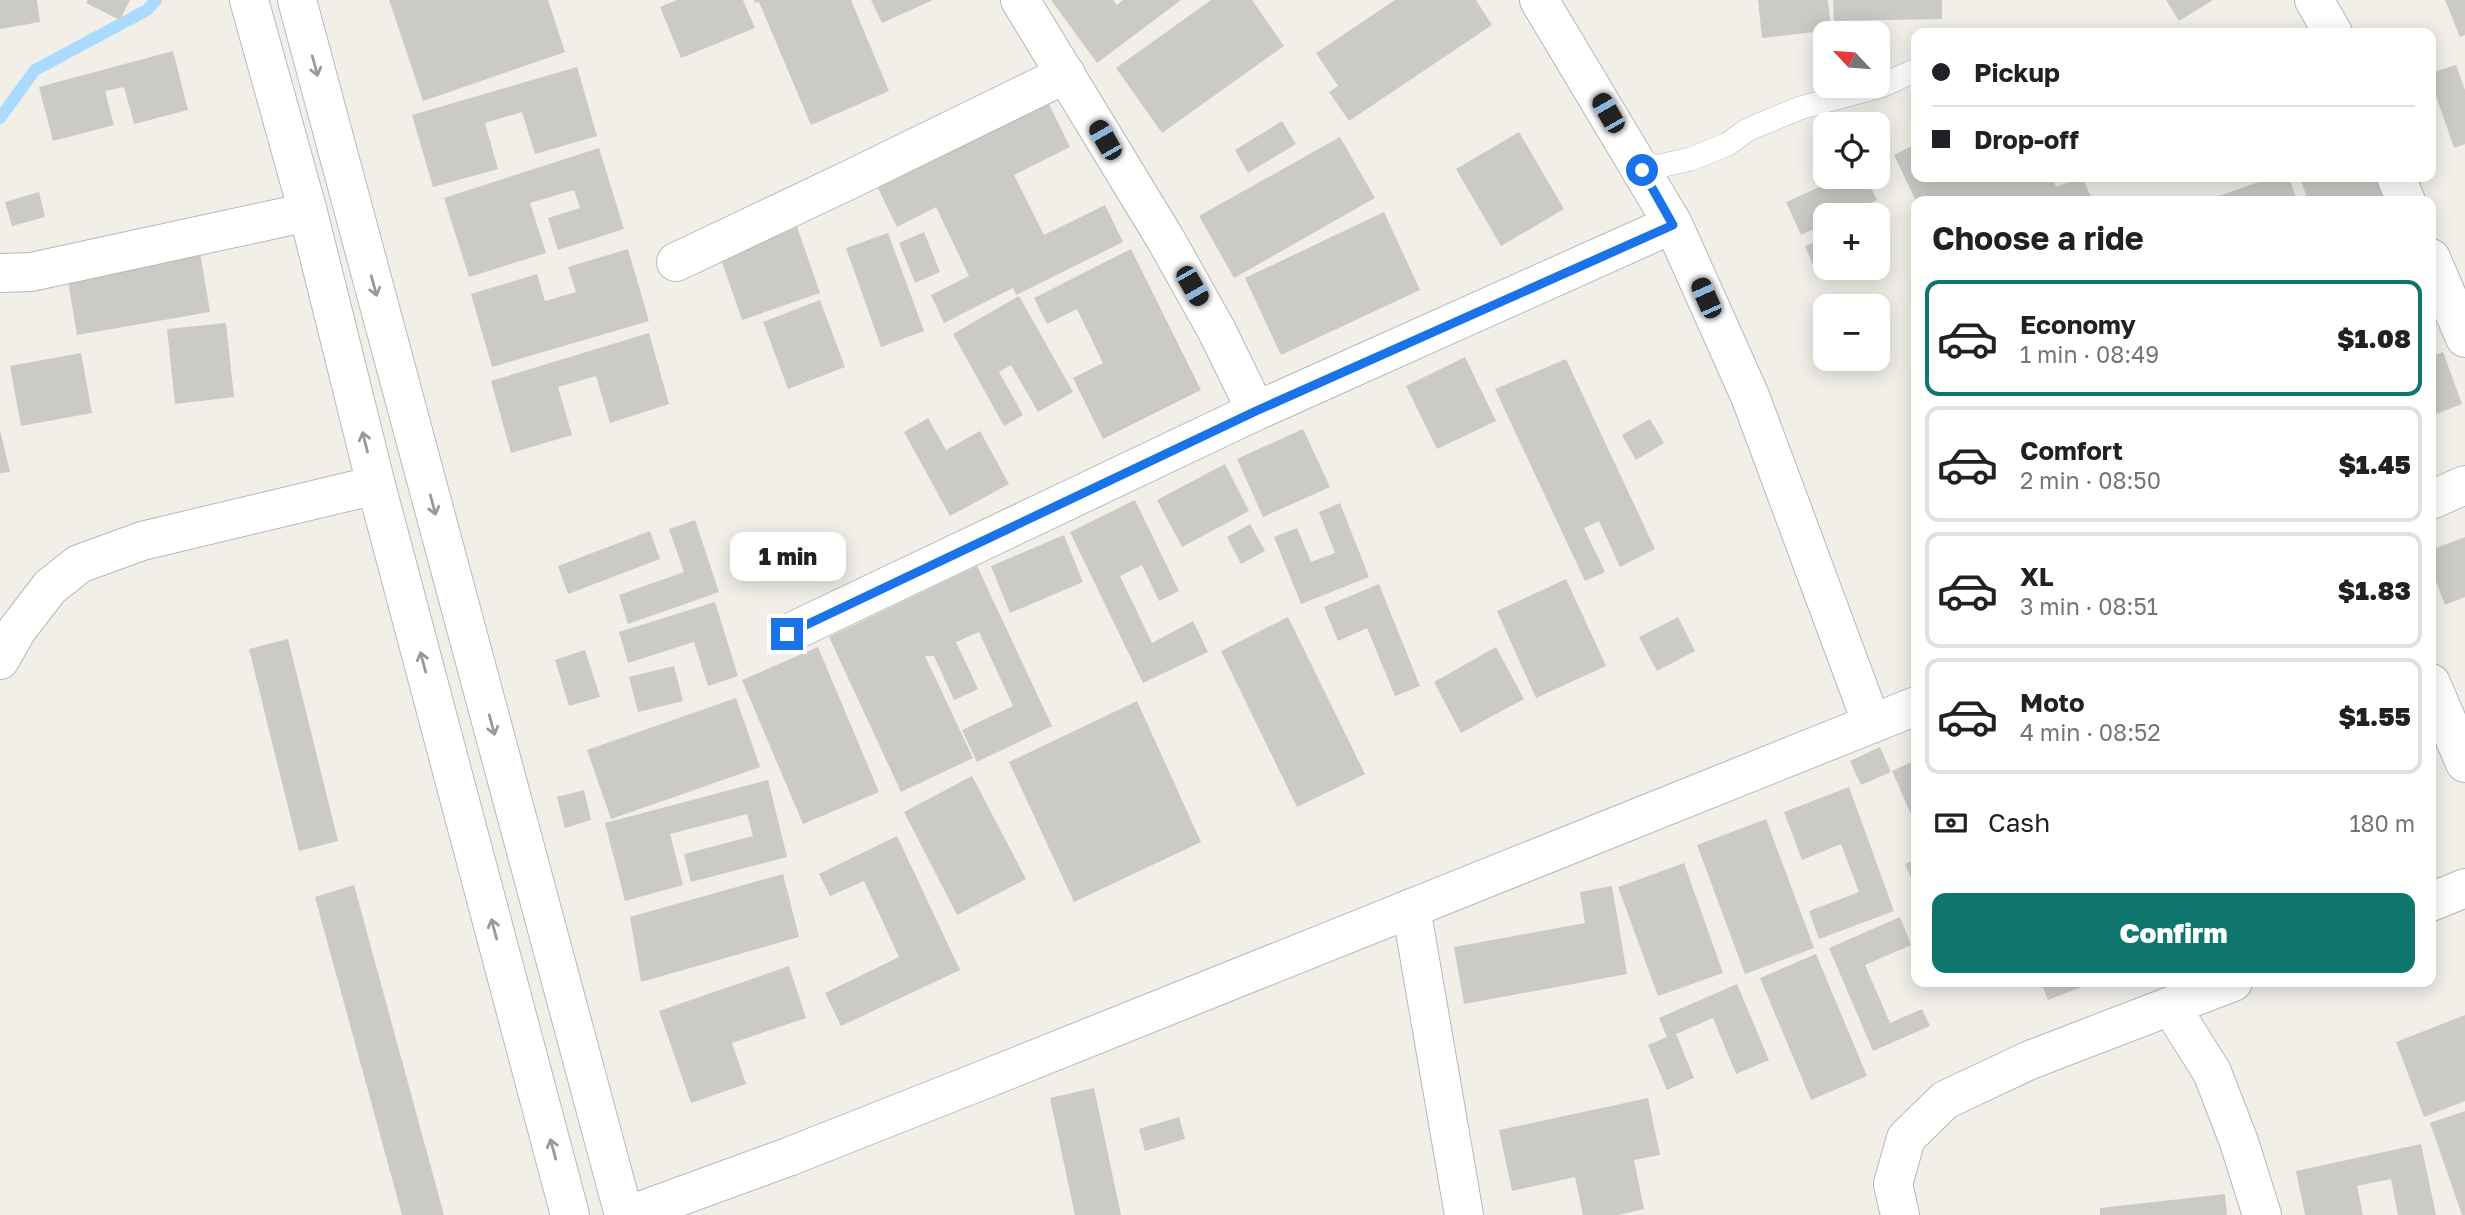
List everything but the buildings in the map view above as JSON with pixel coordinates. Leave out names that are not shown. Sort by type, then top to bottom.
[{"type":"street","points":[[249,0],[570,1215]]},
{"type":"street","points":[[297,0],[626,1215],[788,1157],[1911,708]]},
{"type":"street","points":[[1020,0],[1217,331],[1256,411]]},
{"type":"street","points":[[1539,0],[1673,225],[1751,396],[1872,724]]},
{"type":"street","points":[[2314,0],[2330,28]]},
{"type":"street","points":[[676,262],[851,180],[1066,74]]},
{"type":"street","points":[[0,273],[31,272],[307,212]]},
{"type":"street","points":[[787,634],[1256,411],[1673,225]]},
{"type":"street","points":[[2436,270],[2465,338]]},
{"type":"street","points":[[0,660],[17,630],[14,626],[50,587],[79,564],[142,541],[376,485]]},
{"type":"street","points":[[2436,498],[2465,485]]},
{"type":"street","points":[[2436,695],[2465,763]]},
{"type":"street","points":[[2436,900],[2465,888]]},
{"type":"street","points":[[1411,908],[1464,1215]]},
{"type":"street","points":[[1900,1215],[1893,1184],[1906,1138],[1945,1100],[2031,1060],[2220,987]]},
{"type":"street","points":[[2171,1006],[2212,1072],[2239,1142],[2262,1215]]},
{"type":"lane","points":[[1642,170],[1691,159],[1728,144],[1747,130],[1800,108],[1881,86],[1911,72]]},
{"type":"waterway","points":[[0,118],[35,70],[147,10],[156,0]]},
{"type":"route","points":[[787,634],[1256,411],[1673,225],[1642,170]]}]
